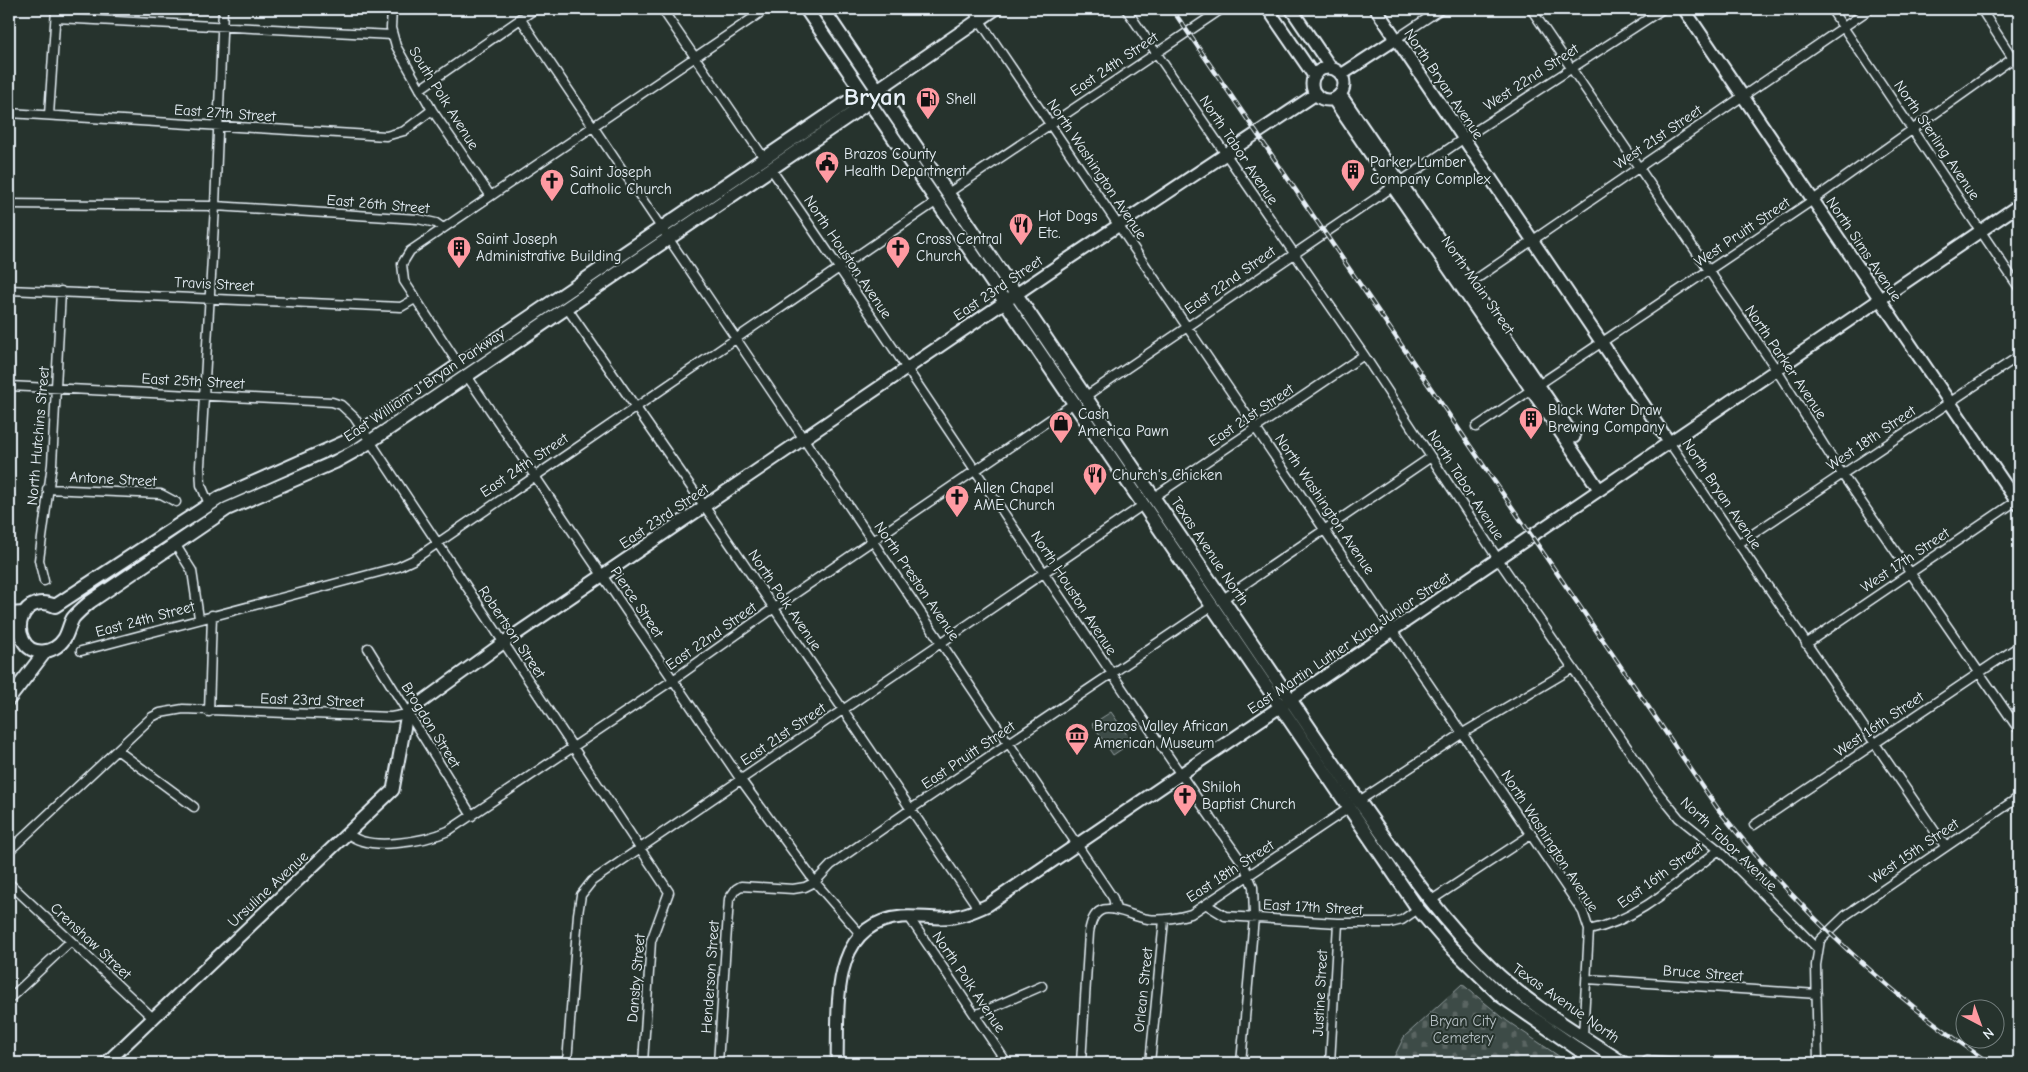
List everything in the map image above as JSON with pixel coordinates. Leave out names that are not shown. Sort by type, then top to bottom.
[{"type":"main road","name":"Texas Avenue North","points":[[806,9],[872,93]]},
{"type":"main road","name":"Texas Avenue North","points":[[823,9],[872,93],[942,197],[1011,298],[1086,396],[1154,497],[1282,708],[1354,804],[1457,934],[1492,970],[1532,1002],[1623,1063]]},
{"type":"main road","name":"East William J Bryan Parkway","points":[[9,699],[45,652],[61,644],[75,616],[90,602],[226,509],[335,462],[458,365],[666,233],[768,164],[855,97],[872,93],[976,14],[995,9]]},
{"type":"main road","name":"East William J Bryan Parkway","points":[[9,614],[24,613],[37,603],[46,603],[54,606],[209,504],[234,490],[366,436],[467,376],[567,308],[666,233]]},
{"type":"main road","name":"Texas Avenue North","points":[[1011,298],[1074,403],[1143,505],[1293,701],[1418,909],[1477,974],[1524,1014],[1583,1058],[1598,1063]]},
{"type":"main road","points":[[54,606],[65,618],[68,628]]},
{"type":"main road","points":[[24,613],[20,629],[24,642],[30,649],[45,652]]},
{"type":"main road","points":[[1477,974],[1488,976],[1526,1006],[1565,1033],[1583,1036]]},
{"type":"main road","points":[[1583,1058],[1589,1051],[1612,1063]]},
{"type":"street","points":[[49,115],[56,9]]},
{"type":"street","points":[[209,504],[201,485],[223,9]]},
{"type":"street","name":"South Polk Avenue","points":[[392,9],[392,35],[420,89],[432,110],[490,195]]},
{"type":"street","points":[[420,89],[535,9]]},
{"type":"street","name":"North Houston Avenue","points":[[662,9],[840,268],[1045,572],[1111,675],[1249,876],[1254,898],[1254,917],[1241,1063]]},
{"type":"street","name":"East 26th Street","points":[[9,204],[215,206],[418,219],[436,223],[443,228],[766,9]]},
{"type":"street","name":"North Tabor Avenue","points":[[1126,9],[1364,355],[1498,559],[1667,804],[1690,828],[1719,850],[1817,948]]},
{"type":"street","name":"East 24th Street","points":[[82,651],[199,618],[398,567],[413,560],[436,542],[942,197],[1222,9]]},
{"type":"street","points":[[1268,9],[1314,76]]},
{"type":"street","points":[[1291,9],[1331,68],[1341,75],[1344,85],[1336,96],[1323,98],[1316,94],[1312,84],[1314,76],[1321,69],[1331,68]]},
{"type":"street","name":"North Bryan Avenue","points":[[1376,9],[1944,846]]},
{"type":"street","points":[[1341,75],[1441,9]]},
{"type":"street","name":"North Parker Avenue","points":[[1531,9],[1708,272],[1776,369],[1842,474],[2019,730]]},
{"type":"street","name":"West 22nd Street","points":[[1396,185],[1662,9]]},
{"type":"street","name":"North Sims Avenue","points":[[1684,9],[2018,502]]},
{"type":"street","name":"North Sterling Avenue","points":[[1831,9],[2019,288]]},
{"type":"street","name":"West 21st Street","points":[[1466,286],[1870,9]]},
{"type":"street","points":[[1981,9],[2016,57],[2019,68]]},
{"type":"street","name":"North Washington Avenue","points":[[976,14],[1583,912],[1589,930],[1583,1036]]},
{"type":"street","points":[[56,18],[392,35]]},
{"type":"street","name":"North Preston Avenue","points":[[520,18],[805,438],[942,644],[1011,743],[1113,898],[1116,909]]},
{"type":"street","name":"West Pruitt Street","points":[[1476,427],[1708,272],[2016,57]]},
{"type":"street","name":"East 23rd Street","points":[[9,851],[152,717],[160,712],[184,709],[209,712],[390,717],[407,714],[503,643],[1119,225],[1316,94]]},
{"type":"street","name":"North Main Street","points":[[1336,96],[1602,487]]},
{"type":"street","name":"East 27th Street","points":[[9,113],[386,136],[404,131],[432,110]]},
{"type":"street","name":"East 22nd Street","points":[[1086,396],[1396,185]]},
{"type":"street","name":"East Martin Luther King Junior Street","points":[[837,1063],[841,978],[844,961],[851,946],[861,935],[890,918],[942,918],[977,910],[988,905],[1293,701],[1602,487],[2019,205]]},
{"type":"street","points":[[443,228],[410,251],[402,264],[404,282],[458,365]]},
{"type":"street","name":"Travis Street","points":[[9,290],[209,297],[401,307],[415,299]]},
{"type":"street","name":"North Hutchins Street","points":[[44,581],[39,560],[47,489],[52,464],[61,291]]},
{"type":"street","name":"North Polk Avenue","points":[[567,308],[911,809],[974,902],[977,910]]},
{"type":"street","name":"East 21st Street","points":[[1154,497],[1364,355]]},
{"type":"street","name":"West 18th Street","points":[[1738,544],[2019,356]]},
{"type":"street","name":"Pierce Street","points":[[467,376],[741,780],[815,882],[861,935]]},
{"type":"street","name":"East 25th Street","points":[[9,386],[332,402],[347,410],[366,436]]},
{"type":"street","name":"East 22nd Street","points":[[349,834],[360,842],[413,842],[430,839],[448,831],[673,680],[774,608],[874,542],[1074,403]]},
{"type":"street","name":"Robertson Street","points":[[366,436],[640,848]]},
{"type":"street","name":"East Pruitt Street","points":[[732,893],[742,886],[793,889],[805,887],[815,882],[831,866],[911,809],[1432,457]]},
{"type":"street","name":"Antone Street","points":[[47,489],[161,494],[176,502]]},
{"type":"street","name":"West 17th Street","points":[[1806,644],[2018,502]]},
{"type":"street","name":"East 21st Street","points":[[568,1063],[578,914],[582,895],[592,882],[1143,505]]},
{"type":"street","points":[[175,544],[192,571],[199,618]]},
{"type":"street","points":[[209,712],[212,615]]},
{"type":"street","name":"West 16th Street","points":[[1754,825],[2019,646]]},
{"type":"street","name":"Brogdon Street","points":[[368,648],[407,714],[472,816]]},
{"type":"street","name":"East 18th Street","points":[[1116,909],[1147,919],[1164,920],[1191,914],[1354,804],[1463,734],[1573,668]]},
{"type":"street","name":"Ursuline Avenue","points":[[106,1063],[349,834],[393,790],[407,714]]},
{"type":"street","points":[[117,750],[194,807]]},
{"type":"street","name":"West 15th Street","points":[[1817,948],[1820,940],[1827,932],[1846,915],[1944,846],[2019,797]]},
{"type":"street","points":[[1430,901],[1532,834]]},
{"type":"street","name":"Dansby Street","points":[[640,848],[669,892],[651,941],[643,1063]]},
{"type":"street","name":"East 16th Street","points":[[1589,930],[1614,924],[1631,916],[1719,850]]},
{"type":"street","name":"Crenshaw Street","points":[[9,883],[154,1019]]},
{"type":"street","name":"Henderson Street","points":[[718,1063],[729,899],[732,893]]},
{"type":"street","name":"East 17th Street","points":[[1207,905],[1224,916],[1338,923],[1390,923],[1402,920],[1418,909]]},
{"type":"street","points":[[1081,1063],[1091,924],[1098,912],[1116,909]]},
{"type":"street","name":"North Polk Avenue","points":[[909,917],[1007,1063]]},
{"type":"street","name":"Orlean Street","points":[[1150,1063],[1164,920]]},
{"type":"street","name":"Justine Street","points":[[1330,1063],[1338,923]]},
{"type":"street","points":[[9,999],[71,941]]},
{"type":"street","points":[[1817,948],[1818,1063]]},
{"type":"street","name":"Bruce Street","points":[[1587,979],[1817,994]]},
{"type":"street","points":[[975,1015],[1042,986]]},
{"type":"street","points":[[1645,1063],[1675,1063]]},
{"type":"green space","points":[[9,622],[12,622],[15,673],[9,685]]},
{"type":"green space","points":[[1111,712],[1132,742],[1113,755],[1092,724]]},
{"type":"green space","name":"Bryan City Cemetery","points":[[1462,984],[1507,1021],[1569,1063],[1391,1063],[1404,1037]]},
{"type":"railway","points":[[1172,9],[1718,809],[1778,880],[1844,946],[1914,1007],[1989,1063]]},
{"type":"place","name":"Shell","points":[[928,120]]},
{"type":"place","name":"Brazos County Health Department","points":[[827,184]]},
{"type":"place","name":"Parker Lumber Company Complex","points":[[1353,192]]},
{"type":"place","name":"Saint Joseph Catholic Church","points":[[552,202]]},
{"type":"place","name":"Hot Dogs Etc.","points":[[1021,246]]},
{"type":"place","name":"Saint Joseph Administrative Building","points":[[459,269]]},
{"type":"place","name":"Cross Central Church","points":[[898,269]]},
{"type":"place","name":"Black Water Draw Brewing Company","points":[[1531,440]]},
{"type":"place","name":"Cash America Pawn","points":[[1061,444]]},
{"type":"place","name":"Church's Chicken","points":[[1095,496]]},
{"type":"place","name":"Allen Chapel AME Church","points":[[957,518]]},
{"type":"place","name":"Brazos Valley African American Museum","points":[[1077,756]]},
{"type":"place","name":"Shiloh Baptist Church","points":[[1185,817]]},
{"type":"district","name":"Bryan","points":[[875,96]]}]
